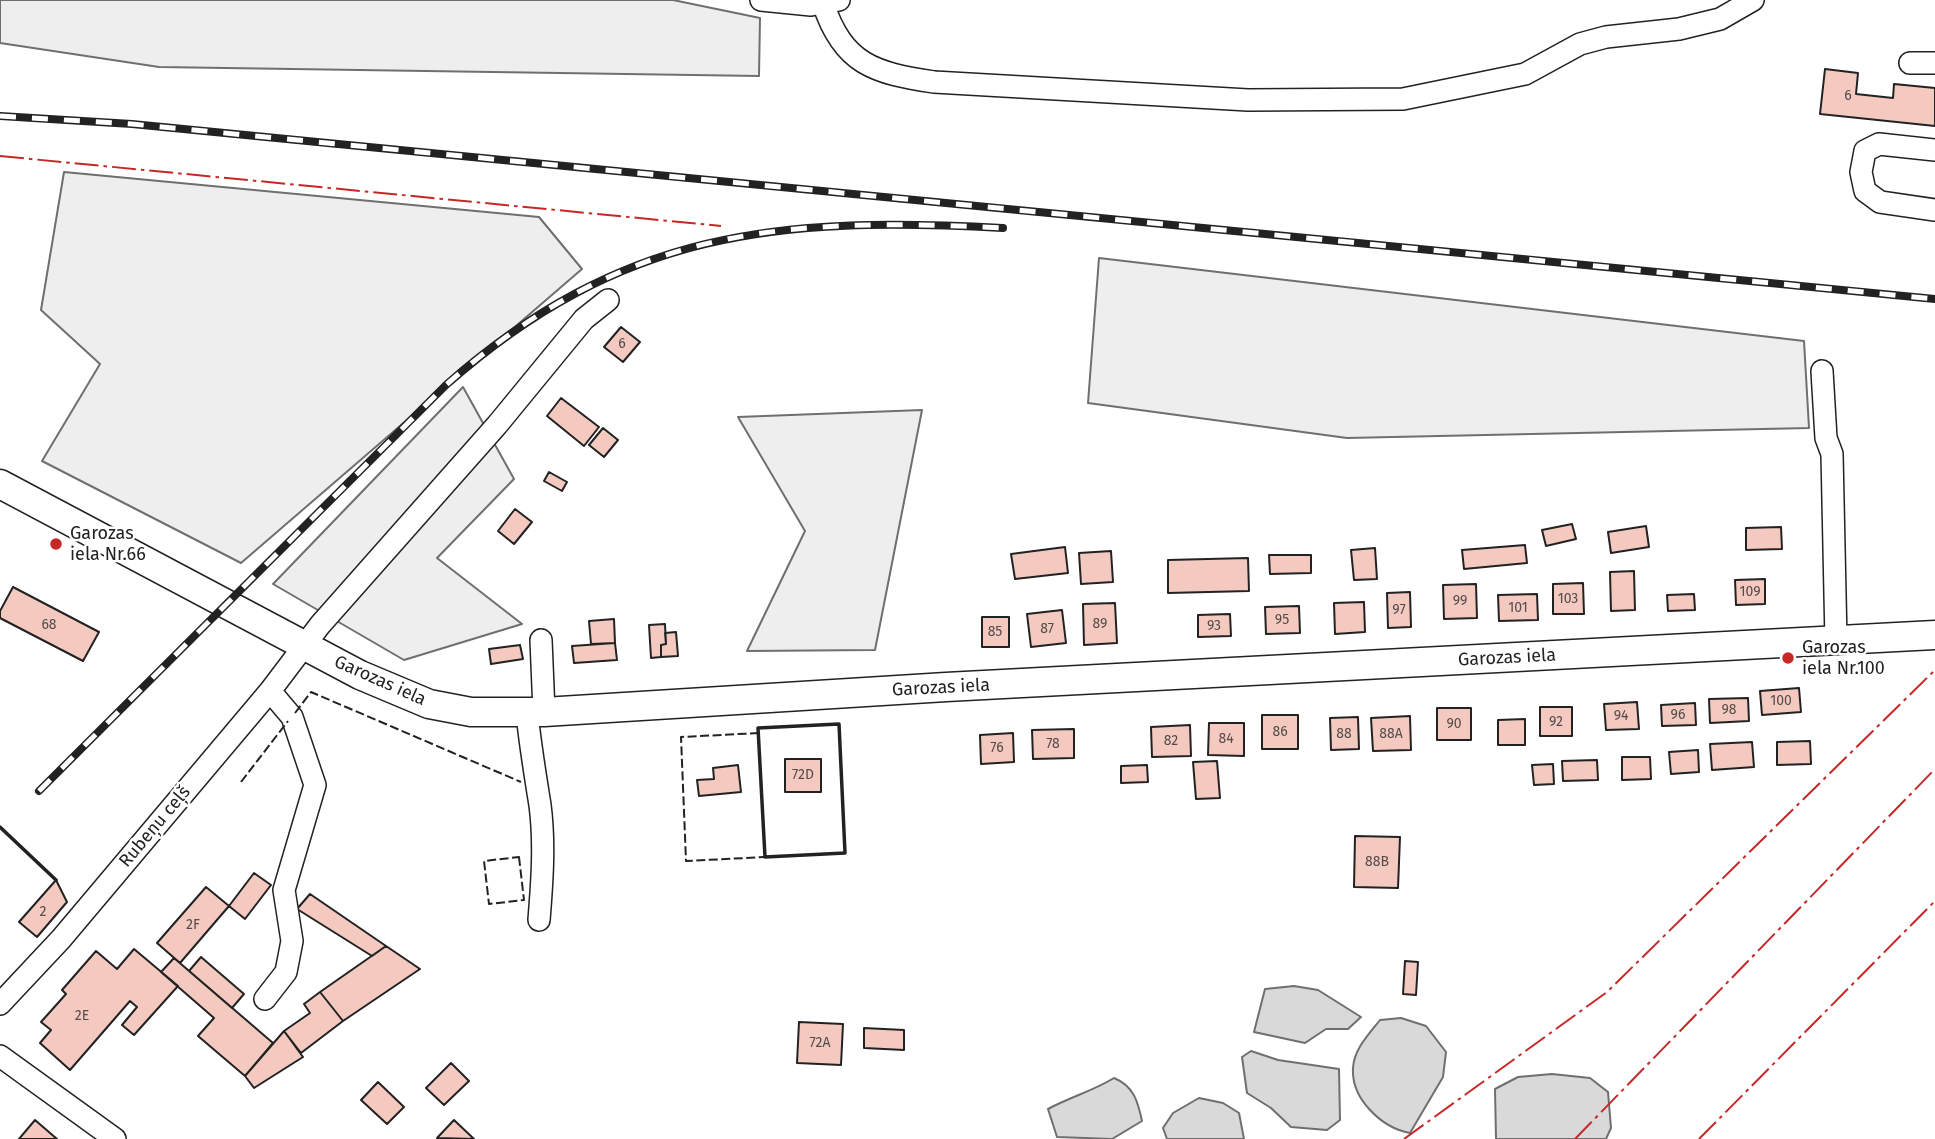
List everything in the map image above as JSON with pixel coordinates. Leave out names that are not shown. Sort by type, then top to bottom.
[{"type":"main road","name":"Garozas iela","points":[[0,484],[370,680],[429,704],[471,712],[535,713],[946,687],[1935,635]]},
{"type":"street","points":[[761,0],[793,5],[831,2],[832,33],[845,49],[865,64],[898,76],[934,82],[1248,100],[1403,99],[1525,74],[1580,44],[1605,37],[1679,29],[1720,19],[1754,0]]},
{"type":"street","points":[[1910,63],[1935,63]]},
{"type":"street","points":[[1935,150],[1879,144],[1865,152],[1861,172],[1865,191],[1880,202],[1935,210]]},
{"type":"street","name":"Rubeņu ceļš","points":[[0,1004],[61,939],[270,691],[303,645],[501,420],[584,319],[608,300]]},
{"type":"street","points":[[1822,371],[1826,438],[1832,454],[1836,640]]},
{"type":"street","points":[[540,920],[540,806],[532,772],[541,640]]},
{"type":"street","points":[[265,999],[286,972],[292,941],[284,890],[315,785],[292,717],[270,691]]},
{"type":"street","points":[[0,1056],[115,1139]]},
{"type":"shaded area","points":[[0,0],[673,0],[760,18],[759,76],[159,67],[0,43]]},
{"type":"shaded area","points":[[64,172],[539,217],[582,269],[241,563],[42,461],[100,364],[41,310]]},
{"type":"shaded area","points":[[1099,258],[1804,341],[1809,428],[1347,438],[1088,403]]},
{"type":"shaded area","points":[[463,387],[514,479],[437,558],[522,624],[404,660],[273,584]]},
{"type":"shaded area","points":[[922,410],[875,650],[747,651],[805,531],[738,417]]},
{"type":"shaded area","points":[[1294,986],[1318,990],[1361,1017],[1348,1029],[1326,1029],[1305,1043],[1254,1032],[1265,989]]},
{"type":"shaded area","points":[[1401,1018],[1426,1026],[1446,1052],[1443,1077],[1410,1133],[1389,1125],[1370,1110],[1357,1091],[1353,1068],[1359,1048],[1380,1020]]},
{"type":"shaded area","points":[[1251,1051],[1278,1060],[1339,1069],[1340,1120],[1327,1130],[1291,1127],[1271,1108],[1247,1093],[1242,1057]]},
{"type":"shaded area","points":[[1552,1074],[1590,1078],[1608,1092],[1611,1128],[1606,1139],[1496,1139],[1495,1089],[1518,1077]]},
{"type":"shaded area","points":[[1114,1078],[1131,1090],[1142,1121],[1112,1139],[1057,1137],[1048,1109]]},
{"type":"shaded area","points":[[1199,1098],[1223,1103],[1239,1113],[1244,1139],[1167,1139],[1163,1128],[1173,1113]]},
{"type":"building","points":[[1825,69],[1858,73],[1856,94],[1893,98],[1894,84],[1935,88],[1935,126],[1820,114]]},
{"type":"building","points":[[621,327],[640,342],[623,362],[604,347]]},
{"type":"building","points":[[561,398],[599,427],[584,446],[547,416]]},
{"type":"building","points":[[603,428],[618,440],[604,457],[589,445]]},
{"type":"building","points":[[549,472],[567,482],[562,491],[544,481]]},
{"type":"building","points":[[515,509],[532,522],[514,544],[498,531]]},
{"type":"building","points":[[1572,524],[1576,539],[1546,546],[1542,530]]},
{"type":"building","points":[[1646,526],[1649,547],[1611,553],[1608,532]]},
{"type":"building","points":[[1781,527],[1782,549],[1746,550],[1746,528]]},
{"type":"building","points":[[1525,545],[1527,563],[1464,569],[1462,550]]},
{"type":"building","points":[[1065,547],[1068,573],[1015,579],[1011,554]]},
{"type":"building","points":[[1375,548],[1377,579],[1354,580],[1351,550]]},
{"type":"building","points":[[1111,551],[1113,582],[1081,584],[1079,553]]},
{"type":"building","points":[[1269,555],[1311,555],[1311,573],[1270,574]]},
{"type":"building","points":[[1248,558],[1249,591],[1168,593],[1168,560]]},
{"type":"building","points":[[1634,571],[1635,610],[1611,611],[1610,572]]},
{"type":"building","points":[[1765,579],[1765,604],[1736,605],[1735,580]]},
{"type":"building","points":[[1583,583],[1584,614],[1553,614],[1553,584]]},
{"type":"building","points":[[1476,584],[1477,618],[1444,619],[1443,585]]},
{"type":"building","points":[[13,587],[99,632],[83,661],[0,618],[0,611]]},
{"type":"building","points":[[1410,592],[1411,627],[1388,628],[1387,593]]},
{"type":"building","points":[[1537,594],[1538,620],[1499,621],[1498,595]]},
{"type":"building","points":[[1694,594],[1695,610],[1668,611],[1667,595]]},
{"type":"building","points":[[1364,602],[1365,632],[1335,634],[1334,603]]},
{"type":"building","points":[[1115,603],[1117,643],[1084,645],[1083,604]]},
{"type":"building","points":[[1299,606],[1300,633],[1266,634],[1265,607]]},
{"type":"building","points":[[1062,610],[1066,643],[1031,647],[1027,614]]},
{"type":"building","points":[[1230,614],[1231,636],[1198,637],[1198,615]]},
{"type":"building","points":[[982,617],[1009,617],[1009,647],[982,647]]},
{"type":"building","points":[[614,619],[615,643],[591,644],[589,621]]},
{"type":"building","points":[[665,624],[666,644],[661,645],[661,657],[651,658],[649,625]]},
{"type":"building","points":[[676,632],[678,656],[661,657],[661,645],[666,644],[665,633]]},
{"type":"building","points":[[615,643],[617,660],[574,663],[572,646]]},
{"type":"building","points":[[520,645],[523,659],[491,664],[489,649]]},
{"type":"building","points":[[1799,688],[1801,712],[1762,715],[1760,691]]},
{"type":"building","points":[[1748,698],[1749,721],[1710,723],[1709,699]]},
{"type":"building","points":[[1637,702],[1639,729],[1606,730],[1604,704]]},
{"type":"building","points":[[1695,703],[1696,725],[1662,726],[1661,705]]},
{"type":"building","points":[[1540,707],[1572,707],[1572,736],[1540,736]]},
{"type":"building","points":[[1437,708],[1471,708],[1471,740],[1437,740]]},
{"type":"building","points":[[1262,715],[1298,715],[1298,749],[1262,749]]},
{"type":"building","points":[[1410,716],[1411,750],[1373,751],[1371,718]]},
{"type":"building","points":[[1358,717],[1359,749],[1331,750],[1330,718]]},
{"type":"building","points":[[1525,719],[1525,745],[1498,745],[1498,720]]},
{"type":"building","points":[[1209,723],[1244,723],[1244,756],[1208,755]]},
{"type":"building","points":[[1190,725],[1191,756],[1152,757],[1151,727]]},
{"type":"building","points":[[1074,729],[1074,758],[1033,759],[1032,730]]},
{"type":"building","points":[[1013,733],[1014,762],[981,764],[980,735]]},
{"type":"building","points":[[1810,741],[1811,764],[1777,765],[1777,742]]},
{"type":"building","points":[[1752,742],[1754,767],[1712,770],[1710,744]]},
{"type":"building","points":[[1698,750],[1699,772],[1671,774],[1669,752]]},
{"type":"building","points":[[1622,757],[1650,757],[1651,779],[1622,780]]},
{"type":"building","points":[[785,759],[821,759],[821,792],[785,792]]},
{"type":"building","points":[[1597,760],[1598,780],[1563,781],[1562,761]]},
{"type":"building","points":[[1217,761],[1220,798],[1196,799],[1193,762]]},
{"type":"building","points":[[1553,764],[1554,784],[1534,785],[1532,765]]},
{"type":"building","points":[[738,765],[741,792],[699,796],[697,780],[714,779],[713,768]]},
{"type":"building","points":[[1147,765],[1148,782],[1121,783],[1121,766]]},
{"type":"building","points":[[1355,836],[1400,837],[1398,888],[1354,887]]},
{"type":"building","points":[[254,873],[271,885],[245,919],[229,906]]},
{"type":"building","points":[[56,880],[67,902],[37,937],[19,922]]},
{"type":"building","points":[[206,887],[229,906],[180,963],[157,943]]},
{"type":"building","points":[[310,894],[386,946],[372,956],[297,909]]},
{"type":"building","points":[[386,946],[420,969],[343,1021],[320,992]]},
{"type":"building","points":[[134,949],[178,986],[134,1035],[122,1025],[137,1007],[130,1001],[70,1070],[40,1043],[51,1030],[41,1022],[66,994],[62,990],[96,951],[117,969]]},
{"type":"building","points":[[201,957],[244,994],[232,1008],[189,971]]},
{"type":"building","points":[[174,958],[273,1043],[245,1076],[198,1036],[214,1018],[161,972]]},
{"type":"building","points":[[1405,961],[1418,962],[1416,995],[1403,994]]},
{"type":"building","points":[[320,992],[343,1021],[301,1053],[284,1031],[310,1013],[304,1004]]},
{"type":"building","points":[[799,1022],[843,1024],[841,1065],[797,1063]]},
{"type":"building","points":[[864,1028],[904,1030],[904,1050],[864,1048]]},
{"type":"building","points":[[284,1031],[303,1057],[254,1088],[245,1076]]},
{"type":"building","points":[[451,1063],[469,1081],[444,1105],[426,1088]]},
{"type":"building","points":[[378,1082],[404,1107],[387,1124],[361,1100]]},
{"type":"building","points":[[35,1120],[57,1139],[19,1139]]},
{"type":"building","points":[[454,1120],[474,1139],[437,1138]]},
{"type":"railway","points":[[0,116],[132,124],[1935,299]]},
{"type":"railway","points":[[39,791],[446,385],[511,333],[576,293],[640,264],[706,244],[774,232],[845,226],[1003,228]]},
{"type":"fence","points":[[295,713],[311,692],[521,782]]},
{"type":"fence","points":[[241,782],[288,721]]},
{"type":"fence","points":[[759,733],[681,737],[686,861],[765,857]]},
{"type":"fence","points":[[519,857],[524,900],[489,904],[484,861],[519,857]]},
{"type":"wall","points":[[839,724],[845,853],[765,857],[758,728],[839,724]]},
{"type":"wall","points":[[0,827],[56,880]]},
{"type":"power","points":[[0,156],[721,226]]},
{"type":"power","points":[[1404,1139],[1607,992],[1935,670]]},
{"type":"power","points":[[1575,1139],[1935,769]]},
{"type":"power","points":[[1699,1139],[1935,901]]},
{"type":"place","name":"Garozas iela Nr.66","points":[[56,544]]},
{"type":"place","name":"Garozas iela Nr.100","points":[[1788,658]]}]
